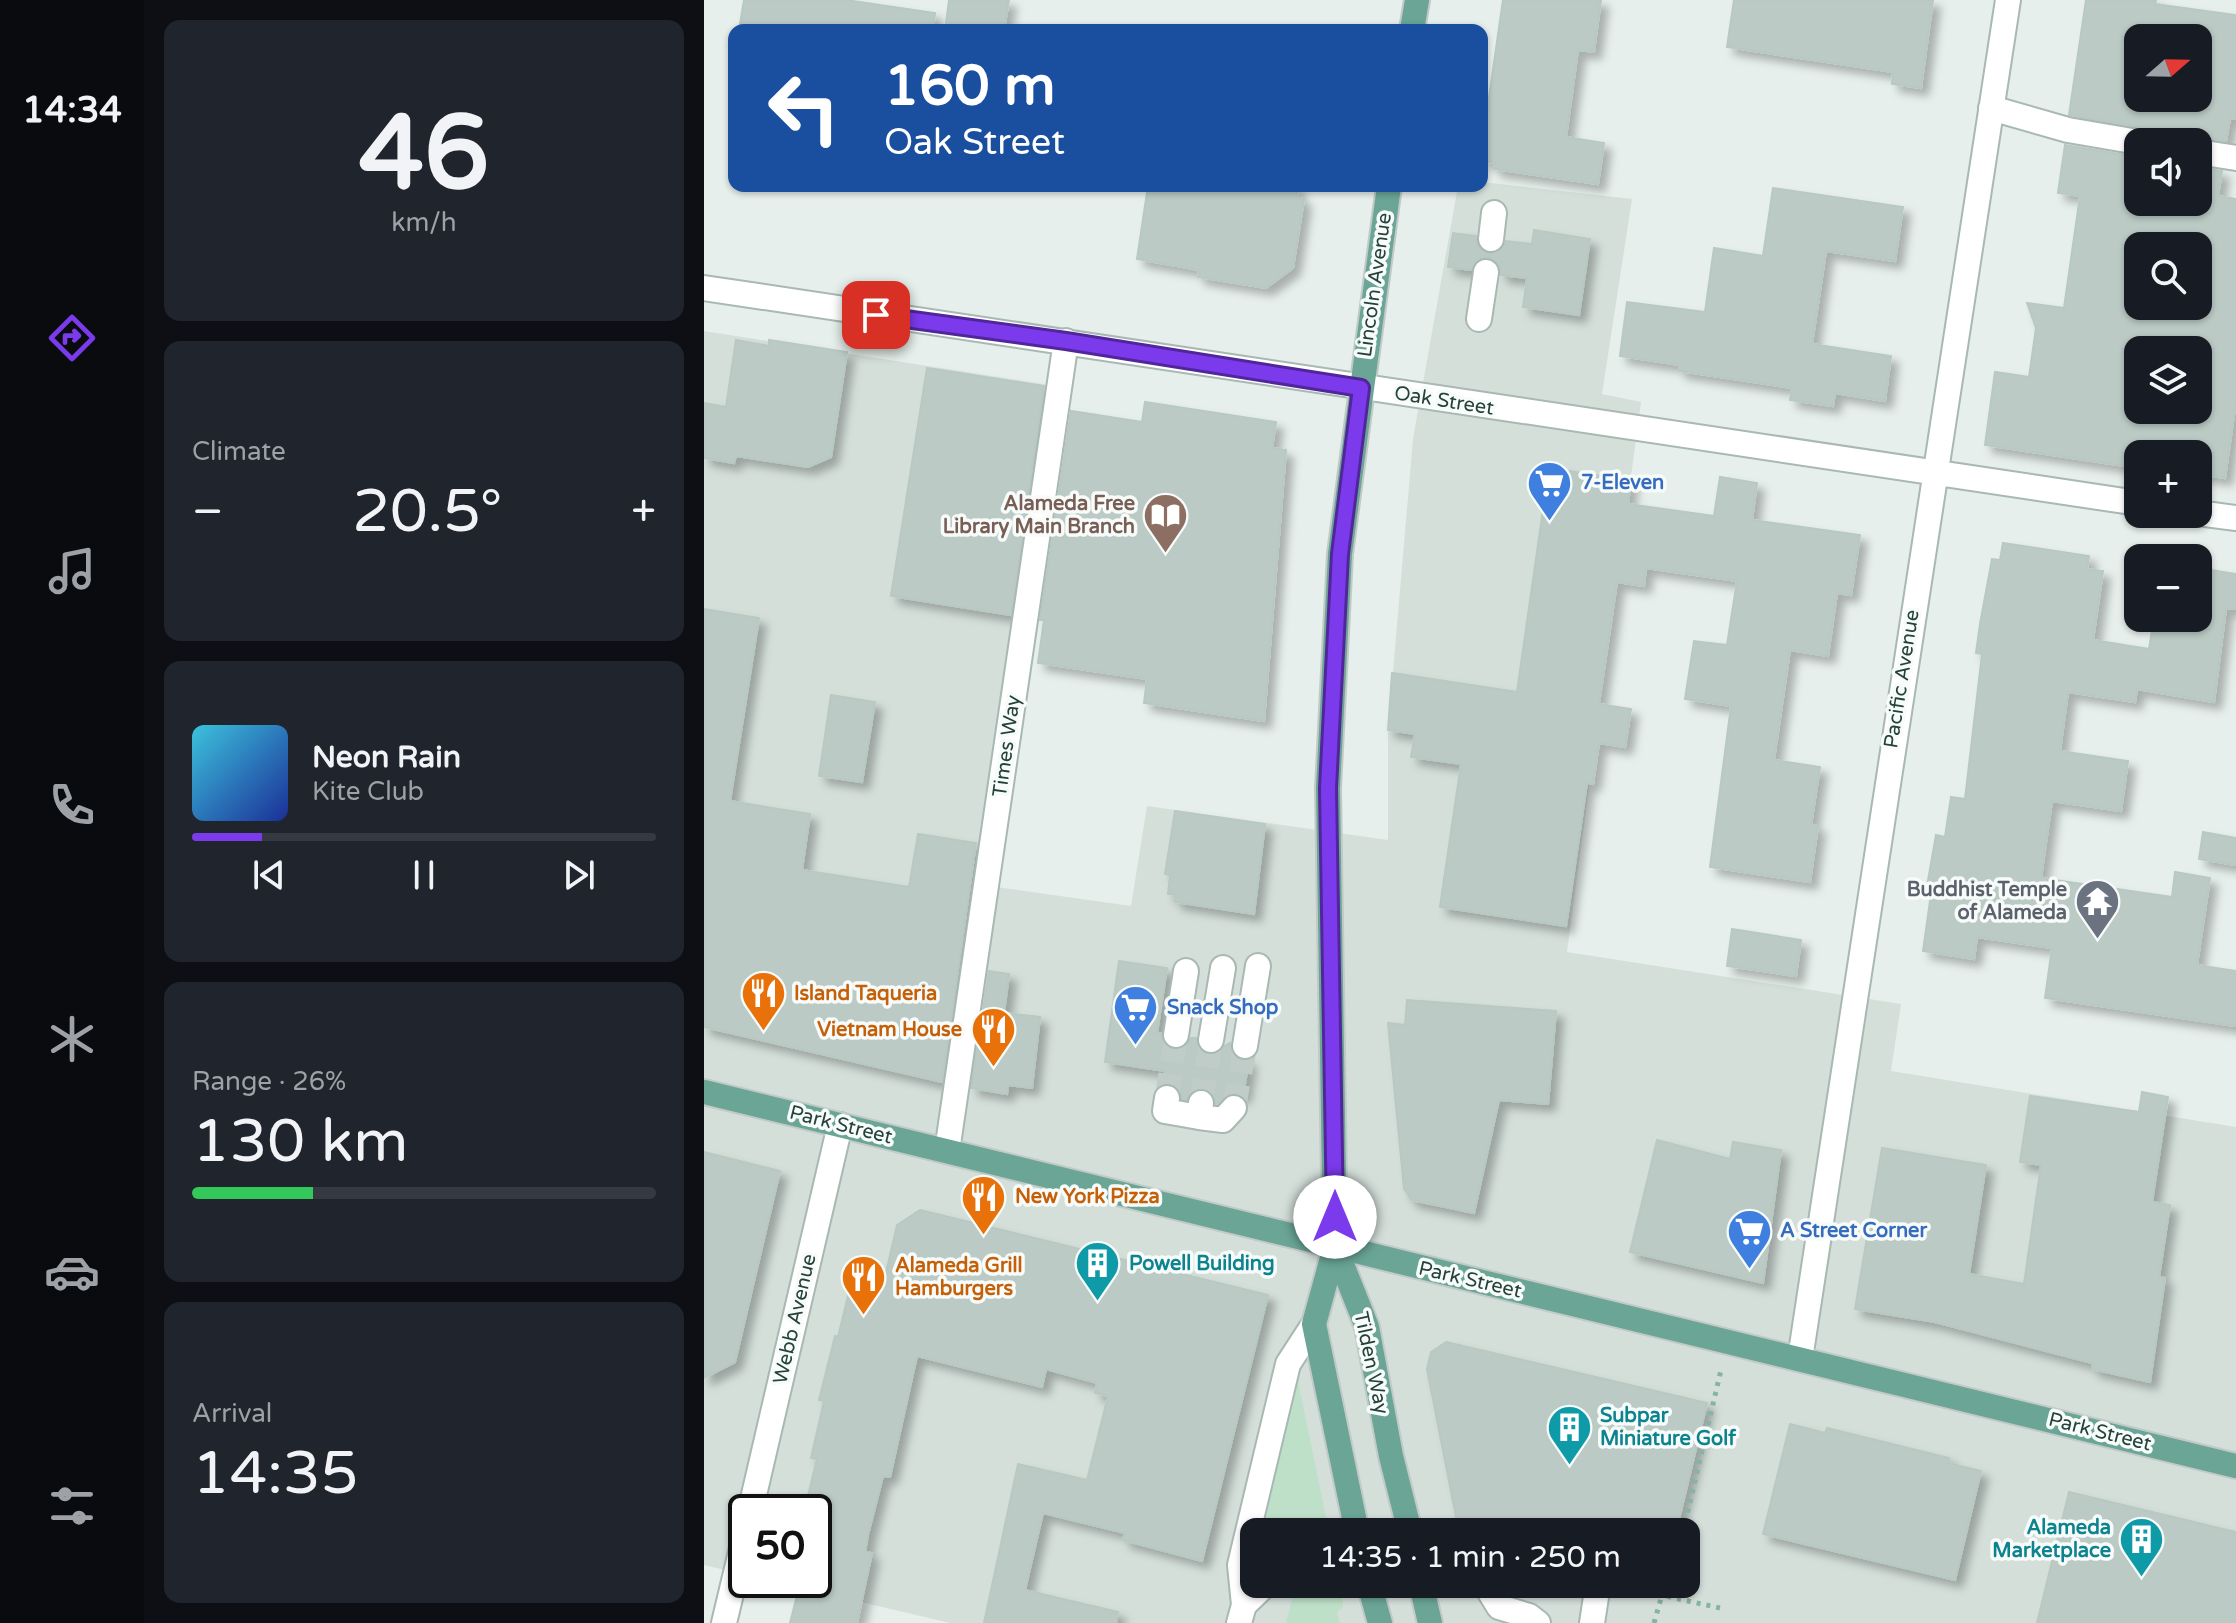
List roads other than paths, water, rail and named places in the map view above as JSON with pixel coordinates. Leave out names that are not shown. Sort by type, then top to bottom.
[{"type":"main road","points":[[1413,24],[1417,0]]},
{"type":"main road","name":"Lincoln Avenue","points":[[1335,1247],[1328,788],[1340,554],[1388,192]]},
{"type":"main road","name":"Park Street","points":[[704,1092],[2236,1466]]},
{"type":"main road","points":[[1335,1247],[1314,1324],[1354,1518]]},
{"type":"main road","name":"Tilden Way","points":[[1335,1247],[1367,1327],[1391,1456],[1406,1518]]},
{"type":"main road","points":[[1373,1598],[1380,1623]]},
{"type":"main road","points":[[1424,1598],[1430,1623]]},
{"type":"street","name":"Pacific Avenue","points":[[1800,1359],[1933,472],[2008,0]]},
{"type":"street","points":[[1991,108],[2068,130],[2124,140]]},
{"type":"street","points":[[2212,154],[2236,158]]},
{"type":"street","points":[[1491,239],[1494,213]]},
{"type":"street","points":[[1479,319],[1486,272]]},
{"type":"street","name":"Oak Street","points":[[704,288],[2124,501]]},
{"type":"street","name":"Times Way","points":[[947,1151],[1066,341]]},
{"type":"street","points":[[2212,515],[2236,518]]},
{"type":"street","points":[[1245,1046],[1258,966]]},
{"type":"street","points":[[1211,1040],[1223,968]]},
{"type":"street","points":[[1176,1035],[1186,971]]},
{"type":"street","points":[[1167,1098],[1165,1111],[1200,1110],[1223,1120],[1234,1108]]},
{"type":"street","name":"Webb Avenue","points":[[754,1494],[840,1125]]},
{"type":"street","points":[[1242,1614],[1240,1565],[1288,1364],[1314,1324]]},
{"type":"street","points":[[724,1623],[730,1598]]},
{"type":"street","points":[[1242,1614],[1255,1598]]},
{"type":"street","points":[[1494,1598],[1499,1607],[1529,1616],[1538,1623]]},
{"type":"street","points":[[1592,1623],[1596,1598]]},
{"type":"tunnel","points":[[1167,1098],[1176,1035]]},
{"type":"tunnel","points":[[1201,1103],[1211,1040]]},
{"type":"tunnel","points":[[1234,1108],[1245,1046]]},
{"type":"place","name":"7-Eleven","points":[[1550,522]]},
{"type":"place","name":"Alameda Free Library Main Branch","points":[[1166,554]]},
{"type":"place","name":"Buddhist Temple of Alameda","points":[[2098,940]]},
{"type":"place","name":"Island Taqueria","points":[[763,1033]]},
{"type":"place","name":"Snack Shop","points":[[1136,1047]]},
{"type":"place","name":"Vietnam House","points":[[993,1069]]},
{"type":"place","name":"New York Pizza","points":[[984,1236]]},
{"type":"place","name":"A Street Corner","points":[[1749,1270]]},
{"type":"place","name":"Powell Building","points":[[1098,1303]]},
{"type":"place","name":"Alameda Grill Hamburgers","points":[[864,1316]]},
{"type":"place","name":"Subpar Miniature Golf","points":[[1569,1467]]},
{"type":"place","name":"Alameda Marketplace","points":[[2142,1578]]}]
